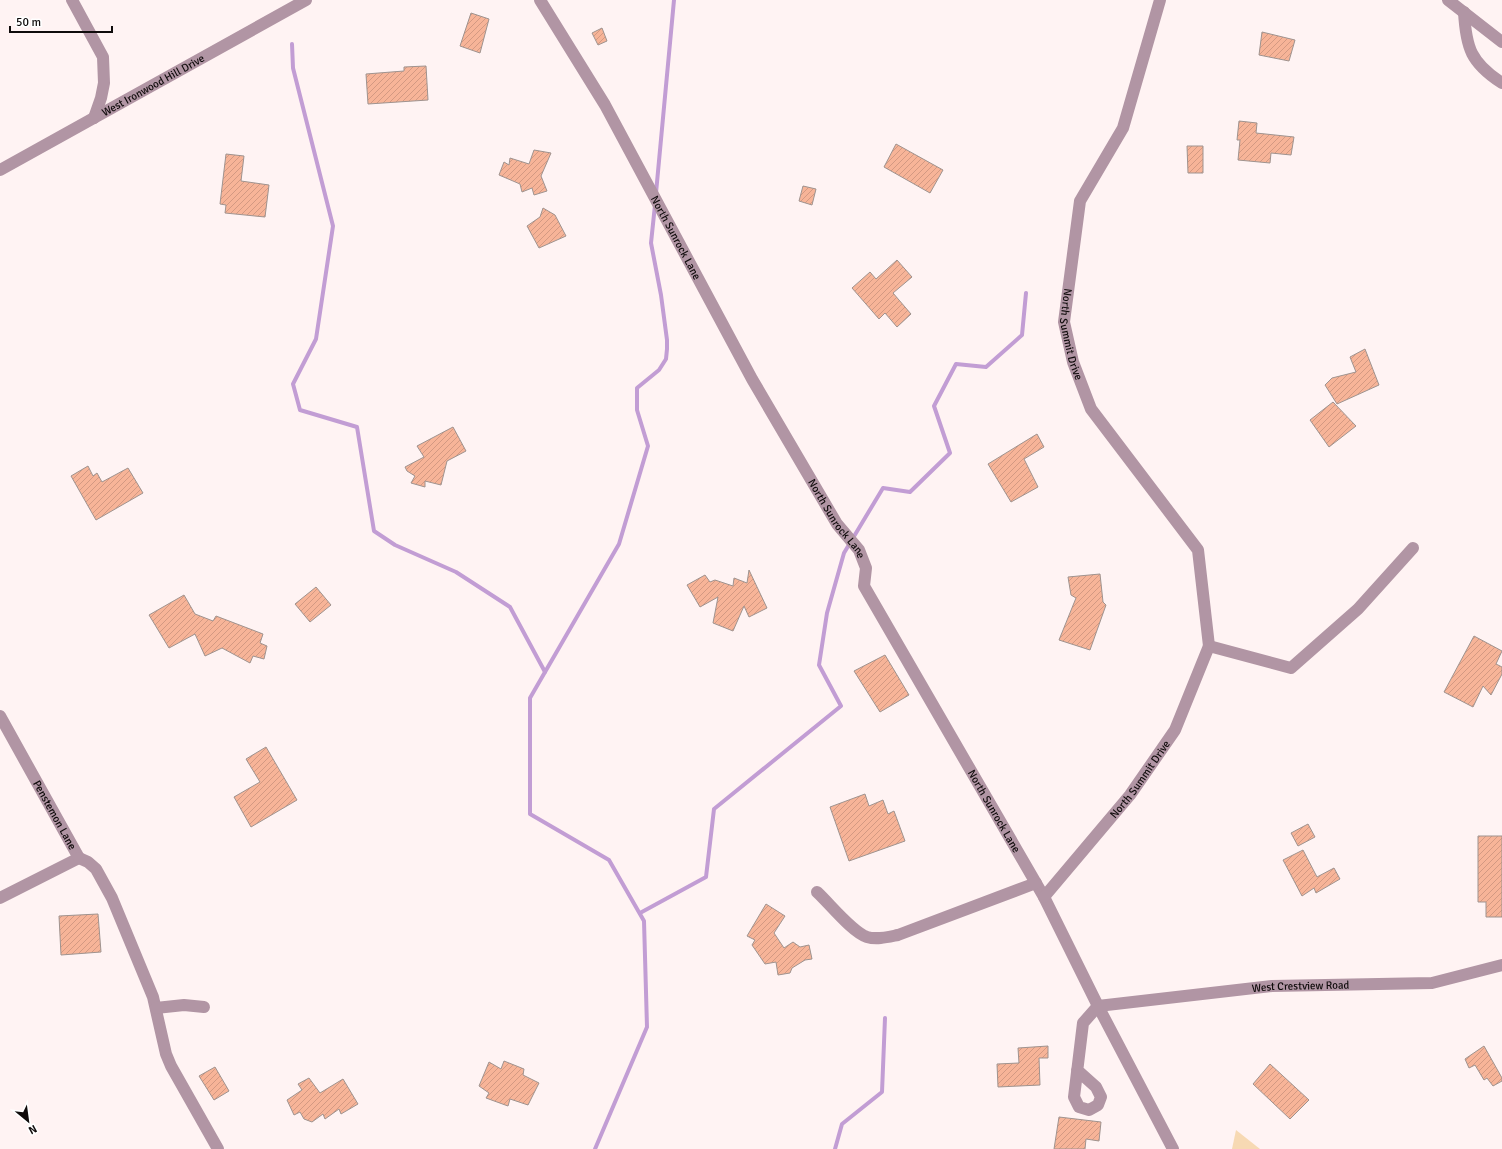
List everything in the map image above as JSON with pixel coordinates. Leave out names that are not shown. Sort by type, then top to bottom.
[{"type":"street","points":[[72,0],[103,57],[104,83],[101,98],[94,118]]},
{"type":"street","name":"West Ironwood Hill Drive","points":[[0,170],[306,0]]},
{"type":"street","name":"North Sunrock Lane","points":[[540,0],[605,105],[752,379],[837,524],[859,550],[866,568],[864,586],[1044,897],[1098,1006],[1173,1149]]},
{"type":"street","name":"North Summit Drive","points":[[1044,897],[1130,795],[1175,730],[1209,646],[1198,550],[1091,409],[1073,362],[1064,322],[1080,201],[1123,128],[1160,0]]},
{"type":"street","points":[[1448,0],[1502,42]]},
{"type":"street","points":[[1464,12],[1465,37],[1470,52],[1476,62],[1486,73],[1502,83]]},
{"type":"street","points":[[1209,646],[1292,668],[1358,609],[1413,548]]},
{"type":"street","name":"Penstemon Lane","points":[[0,716],[79,858],[0,898]]},
{"type":"street","points":[[79,858],[88,862],[96,869],[112,898],[156,1008],[166,1054],[171,1066],[218,1149]]},
{"type":"street","points":[[818,892],[854,930],[868,938],[882,938],[898,935],[1036,883]]},
{"type":"street","name":"West Crestview Road","points":[[1098,1006],[1272,986],[1432,982],[1502,966]]},
{"type":"street","points":[[156,1008],[184,1005],[204,1007]]},
{"type":"street","points":[[1078,1070],[1083,1023],[1098,1006]]},
{"type":"shaded area","points":[[1236,1130],[1260,1149],[1232,1149]]},
{"type":"building","points":[[471,13],[489,19],[480,53],[460,46]]},
{"type":"building","points":[[602,28],[607,41],[598,45],[592,33]]},
{"type":"building","points":[[1262,32],[1295,40],[1289,61],[1259,55]]},
{"type":"building","points":[[426,66],[428,100],[368,104],[366,74],[404,71],[404,67]]},
{"type":"building","points":[[1239,121],[1257,123],[1256,133],[1294,137],[1291,155],[1271,153],[1270,163],[1238,160],[1240,140],[1237,140]]},
{"type":"building","points":[[896,144],[943,170],[930,193],[884,167]]},
{"type":"building","points":[[1187,146],[1203,146],[1203,173],[1188,173]]},
{"type":"building","points":[[534,150],[551,153],[541,176],[547,191],[534,195],[532,188],[522,192],[520,184],[499,175],[504,162],[509,165],[510,158],[529,164]]},
{"type":"building","points":[[226,154],[244,156],[241,181],[269,185],[265,217],[225,213],[226,205],[220,204]]},
{"type":"building","points":[[803,186],[816,189],[812,205],[799,201]]},
{"type":"building","points":[[543,208],[555,215],[566,236],[539,248],[527,226],[540,217]]},
{"type":"building","points":[[897,260],[912,277],[893,293],[911,314],[897,327],[885,313],[879,319],[852,288],[870,272],[876,279]]},
{"type":"building","points":[[1365,349],[1379,385],[1337,404],[1325,385],[1332,378],[1356,372],[1350,357]]},
{"type":"building","points":[[1333,402],[1356,426],[1329,447],[1310,420]]},
{"type":"building","points":[[453,427],[466,451],[447,461],[441,485],[425,481],[425,487],[411,483],[415,476],[407,471],[405,467],[424,457],[417,446]]},
{"type":"building","points":[[1037,434],[1044,447],[1024,459],[1038,487],[1011,502],[988,464]]},
{"type":"building","points":[[88,466],[93,476],[97,473],[102,482],[128,468],[143,493],[96,520],[71,476]]},
{"type":"building","points":[[749,570],[767,608],[749,617],[744,606],[733,631],[713,623],[718,597],[700,607],[687,585],[705,575],[710,582],[715,580],[733,586],[734,578],[747,583]]},
{"type":"building","points":[[1100,574],[1103,602],[1106,605],[1090,650],[1059,640],[1076,598],[1071,595],[1068,577]]},
{"type":"building","points":[[316,587],[331,605],[310,622],[295,604]]},
{"type":"building","points":[[184,595],[195,614],[213,621],[216,616],[263,634],[260,643],[267,646],[264,659],[253,656],[250,663],[222,648],[205,656],[195,634],[169,648],[149,615]]},
{"type":"building","points":[[1474,636],[1502,651],[1496,664],[1502,667],[1502,674],[1491,695],[1483,686],[1473,707],[1444,692]]},
{"type":"building","points":[[885,655],[909,695],[880,712],[854,671]]},
{"type":"building","points":[[266,747],[297,800],[251,827],[234,797],[260,782],[246,759]]},
{"type":"building","points":[[865,794],[869,806],[883,800],[888,814],[894,811],[905,841],[849,861],[830,807]]},
{"type":"building","points":[[1308,824],[1315,837],[1298,846],[1291,833]]},
{"type":"building","points":[[1478,836],[1502,836],[1502,917],[1486,917],[1486,902],[1478,902]]},
{"type":"building","points":[[1303,850],[1317,877],[1334,868],[1340,879],[1316,893],[1314,888],[1302,896],[1283,860]]},
{"type":"building","points":[[766,904],[785,916],[774,933],[784,948],[793,942],[800,947],[809,945],[812,959],[805,960],[792,968],[790,973],[778,975],[776,962],[765,964],[752,945],[755,940],[747,936]]},
{"type":"building","points":[[98,914],[101,952],[61,955],[59,916]]},
{"type":"building","points":[[1048,1046],[1048,1058],[1039,1058],[1040,1085],[998,1087],[997,1064],[1019,1063],[1018,1048]]},
{"type":"building","points":[[1484,1046],[1502,1078],[1502,1081],[1493,1086],[1487,1078],[1484,1080],[1475,1065],[1469,1068],[1465,1059]]},
{"type":"building","points":[[504,1061],[524,1069],[523,1075],[539,1083],[528,1105],[510,1099],[508,1106],[486,1098],[489,1093],[479,1086],[489,1062],[501,1069]]},
{"type":"building","points":[[1270,1064],[1309,1100],[1290,1119],[1253,1084]]},
{"type":"building","points":[[215,1067],[229,1091],[214,1100],[199,1076]]},
{"type":"building","points":[[309,1078],[320,1093],[343,1079],[358,1104],[341,1114],[339,1109],[325,1119],[323,1114],[312,1122],[304,1119],[300,1112],[294,1115],[287,1100],[302,1090],[298,1084]]},
{"type":"building","points":[[1059,1117],[1101,1122],[1099,1141],[1086,1139],[1085,1149],[1054,1149]]},
{"type":"waterway","points":[[656,193],[674,0]]},
{"type":"waterway","points":[[292,44],[293,68],[333,226],[316,339],[293,384],[300,410],[357,427],[374,531],[395,545],[456,572],[510,607],[545,672]]},
{"type":"waterway","points":[[595,1149],[647,1027],[644,921],[609,860],[530,814],[530,698],[619,544],[648,446],[637,410],[637,388],[659,370],[666,359],[667,349],[661,295],[651,243],[655,205]]},
{"type":"waterway","points":[[640,913],[706,877],[714,809],[841,706],[819,665],[827,613],[844,553],[883,488],[910,492],[950,453],[934,406],[956,364],[986,367],[1022,335],[1026,293]]},
{"type":"waterway","points":[[835,1149],[842,1124],[882,1092],[885,1018]]}]
